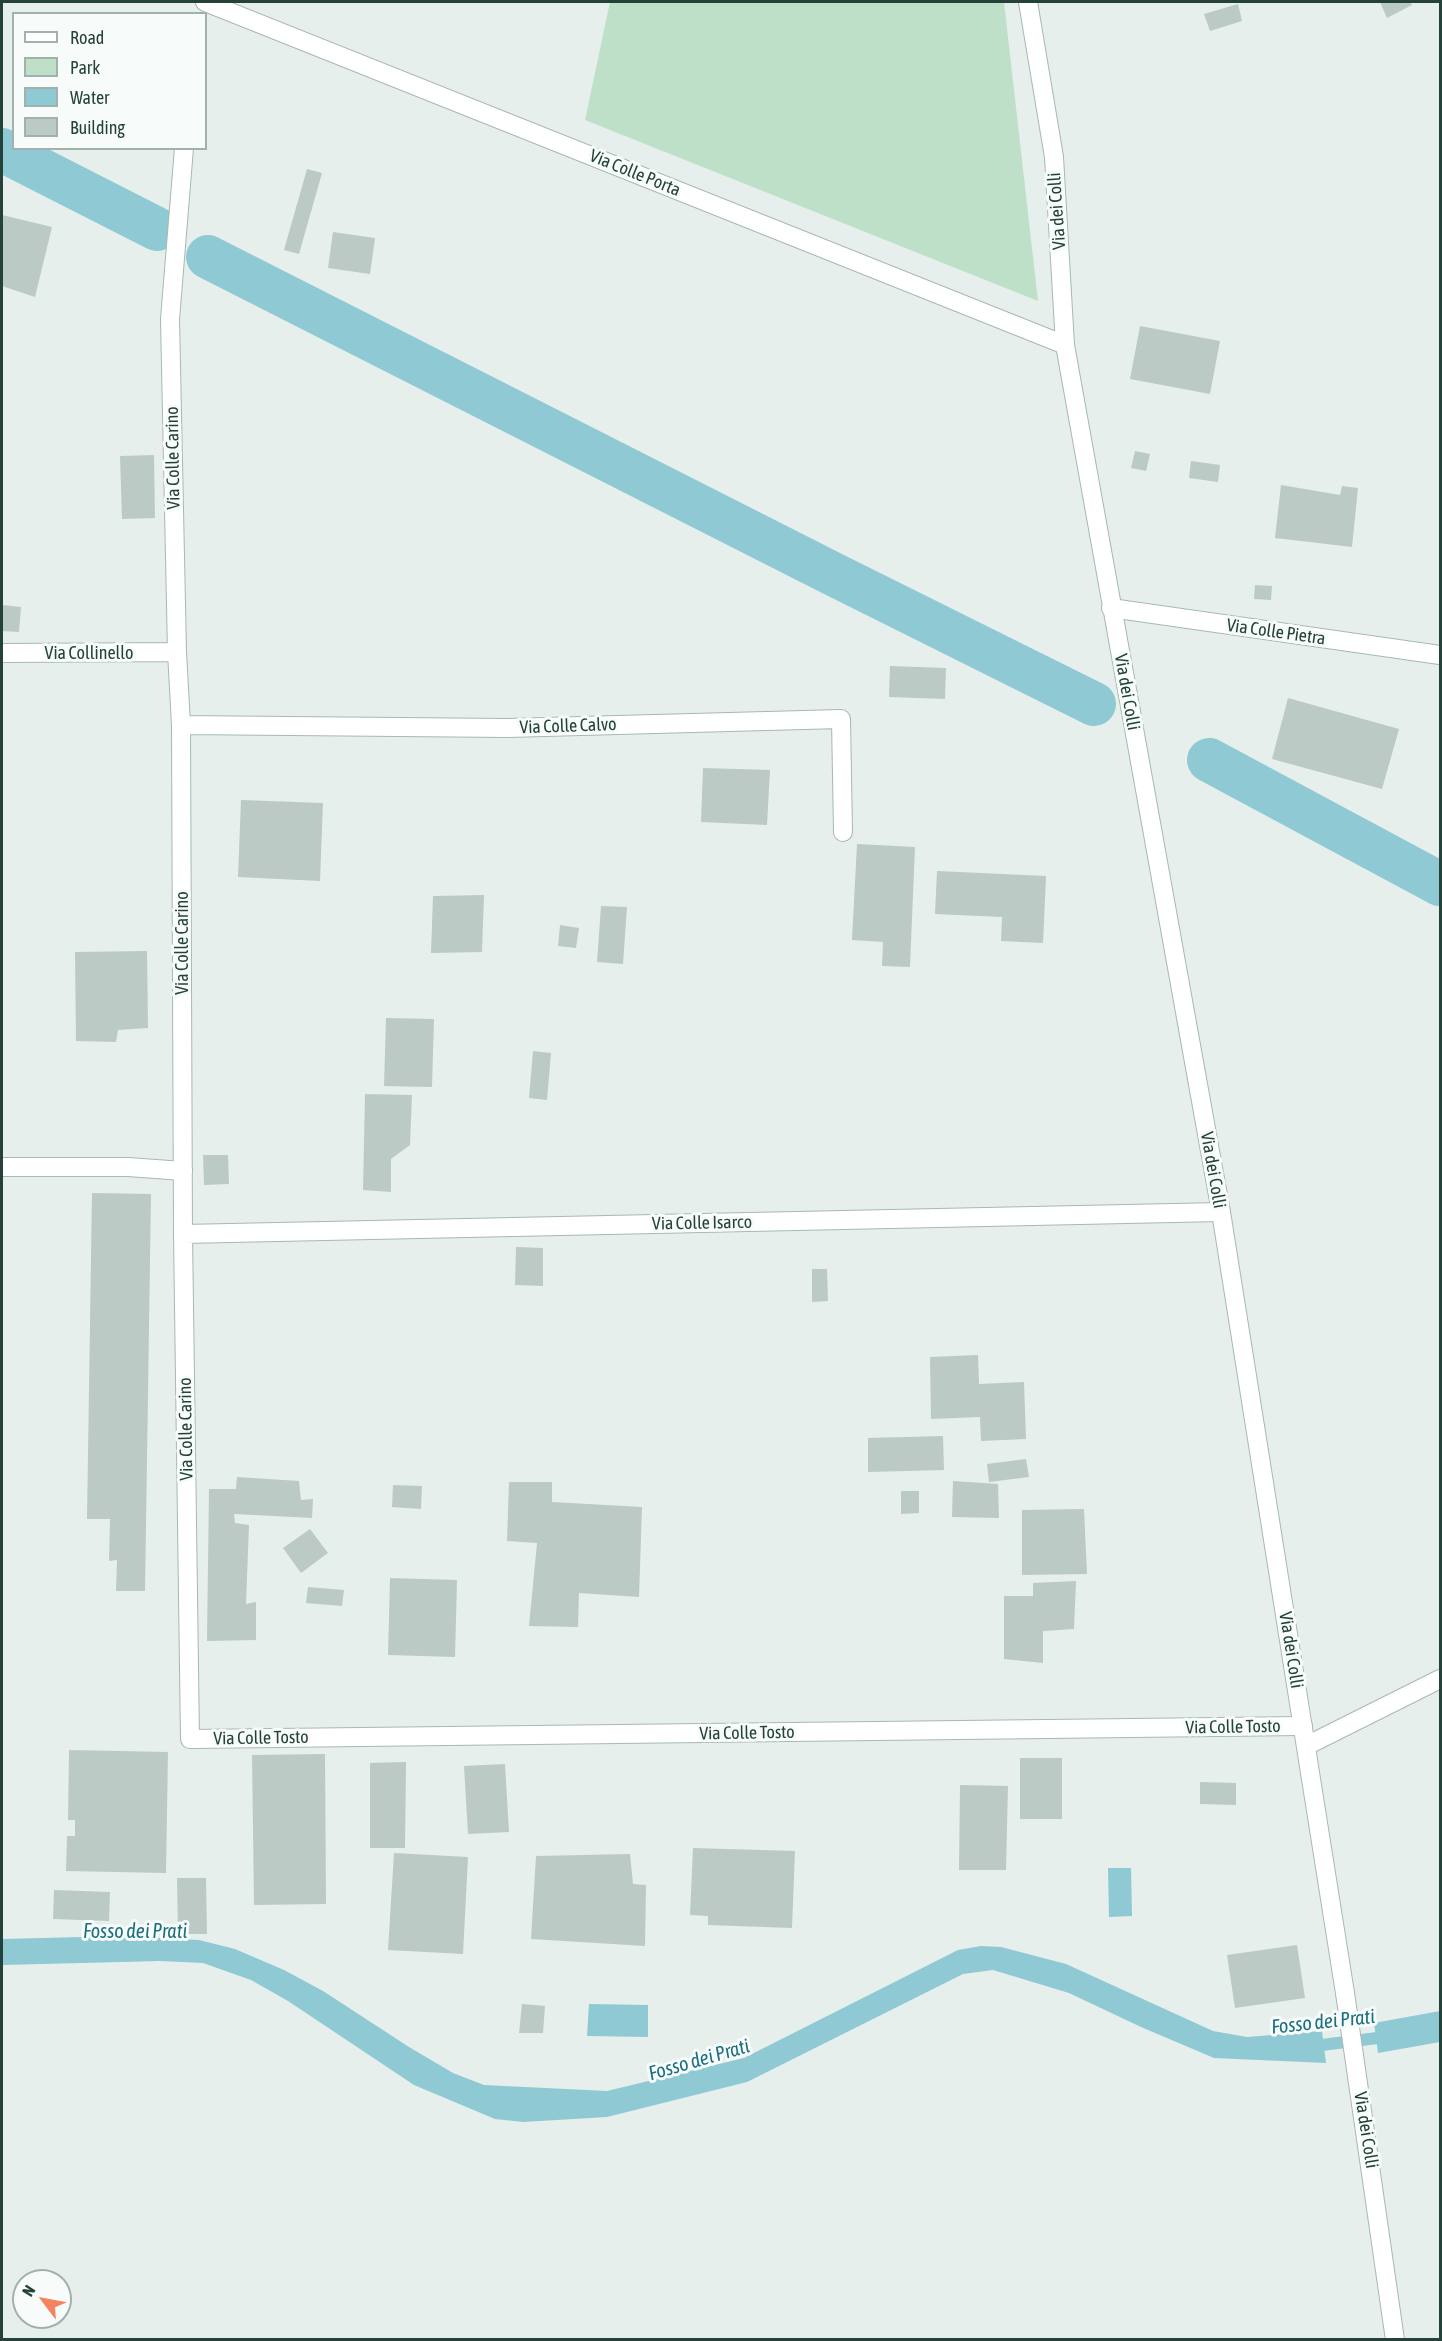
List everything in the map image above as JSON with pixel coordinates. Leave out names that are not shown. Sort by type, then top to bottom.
[{"type":"street","name":"Via Colle Porta","points":[[205,2],[1065,345]]},
{"type":"street","name":"Via dei Colli","points":[[1028,2],[1054,157],[1065,345],[1221,1212],[1356,2064],[1395,2340]]},
{"type":"street","name":"Via Colle Carino","points":[[183,150],[170,319],[177,652],[181,725],[183,1234],[190,1739]]},
{"type":"street","name":"Via Colle Pietra","points":[[1111,608],[1440,655]]},
{"type":"street","name":"Via Collinello","points":[[2,653],[177,652]]},
{"type":"street","name":"Via Colle Calvo","points":[[181,725],[507,728],[841,718],[843,832]]},
{"type":"street","points":[[2,1167],[128,1167],[183,1171]]},
{"type":"street","name":"Via Colle Isarco","points":[[183,1234],[1221,1212]]},
{"type":"street","points":[[1306,1746],[1440,1679]]},
{"type":"street","name":"Via Colle Tosto","points":[[190,1739],[1303,1726]]},
{"type":"green space","points":[[610,2],[1004,2],[1038,301],[585,120]]},
{"type":"water","points":[[1108,1868],[1131,1868],[1132,1916],[1109,1917]]},
{"type":"water","points":[[121,1936],[199,1940],[235,1949],[284,1970],[323,1991],[453,2073],[484,2085],[607,2091],[744,2058],[958,1950],[981,1946],[1001,1947],[1066,1964],[1213,2031],[1247,2037],[1322,2031],[1326,2063],[1214,2058],[1069,1993],[993,1970],[963,1974],[747,2082],[607,2117],[523,2122],[495,2119],[414,2085],[288,2001],[251,1980],[203,1963],[160,1961],[2,1965],[2,1939]]},
{"type":"water","points":[[589,2004],[648,2005],[648,2037],[587,2036]]},
{"type":"water","points":[[1440,2011],[1440,2042],[1378,2053],[1374,2023]]},
{"type":"building","points":[[1380,2],[1410,2],[1412,5],[1387,18]]},
{"type":"building","points":[[1238,4],[1242,21],[1210,31],[1204,14]]},
{"type":"building","points":[[307,169],[322,173],[299,254],[284,250]]},
{"type":"building","points":[[2,215],[52,227],[35,297],[2,286]]},
{"type":"building","points":[[333,232],[375,238],[370,274],[328,268]]},
{"type":"building","points":[[1140,326],[1220,341],[1210,394],[1130,379]]},
{"type":"building","points":[[1135,451],[1150,454],[1146,471],[1131,468]]},
{"type":"building","points":[[154,455],[155,518],[122,519],[120,456]]},
{"type":"building","points":[[1191,461],[1220,465],[1218,482],[1189,478]]},
{"type":"building","points":[[1281,485],[1340,495],[1342,486],[1358,488],[1352,547],[1275,538]]},
{"type":"building","points":[[1255,585],[1272,586],[1271,600],[1254,599]]},
{"type":"building","points":[[2,605],[21,607],[19,632],[2,631]]},
{"type":"building","points":[[890,666],[946,668],[945,699],[889,697]]},
{"type":"building","points":[[1288,698],[1399,729],[1382,789],[1272,759]]},
{"type":"building","points":[[703,768],[770,770],[767,825],[701,822]]},
{"type":"building","points":[[241,800],[323,803],[320,881],[238,877]]},
{"type":"building","points":[[857,844],[915,847],[910,967],[882,966],[883,942],[852,940]]},
{"type":"building","points":[[937,871],[1046,876],[1043,943],[1001,941],[1002,917],[935,914]]},
{"type":"building","points":[[484,895],[482,952],[431,953],[433,896]]},
{"type":"building","points":[[601,906],[627,907],[623,964],[597,962]]},
{"type":"building","points":[[560,925],[579,928],[576,948],[558,946]]},
{"type":"building","points":[[147,951],[148,1028],[118,1030],[116,1042],[76,1041],[75,952]]},
{"type":"building","points":[[386,1018],[434,1019],[432,1087],[384,1086]]},
{"type":"building","points":[[533,1051],[551,1053],[547,1100],[529,1098]]},
{"type":"building","points":[[365,1094],[412,1095],[410,1145],[391,1159],[391,1192],[363,1190]]},
{"type":"building","points":[[203,1155],[228,1155],[229,1184],[204,1185]]},
{"type":"building","points":[[92,1193],[151,1194],[145,1591],[116,1591],[117,1560],[109,1561],[110,1519],[87,1519]]},
{"type":"building","points":[[516,1247],[543,1248],[543,1286],[515,1285]]},
{"type":"building","points":[[812,1269],[827,1269],[828,1301],[812,1302]]},
{"type":"building","points":[[978,1355],[979,1384],[1024,1382],[1026,1439],[981,1441],[980,1417],[931,1419],[930,1357]]},
{"type":"building","points":[[943,1436],[944,1470],[868,1472],[868,1438]]},
{"type":"building","points":[[1026,1459],[1029,1477],[989,1482],[987,1464]]},
{"type":"building","points":[[237,1477],[299,1481],[301,1500],[313,1499],[312,1518],[234,1514],[235,1523],[249,1525],[246,1604],[256,1602],[256,1640],[207,1641],[209,1489],[236,1489]]},
{"type":"building","points":[[953,1481],[998,1484],[999,1518],[952,1517]]},
{"type":"building","points":[[509,1482],[552,1482],[552,1502],[642,1507],[639,1597],[579,1593],[578,1627],[529,1626],[537,1543],[507,1541]]},
{"type":"building","points":[[393,1485],[422,1486],[421,1509],[392,1507]]},
{"type":"building","points":[[901,1491],[919,1491],[919,1513],[901,1514]]},
{"type":"building","points":[[1084,1509],[1087,1574],[1022,1575],[1022,1510]]},
{"type":"building","points":[[310,1529],[328,1553],[301,1573],[283,1548]]},
{"type":"building","points":[[390,1578],[457,1580],[455,1657],[388,1655]]},
{"type":"building","points":[[1076,1581],[1074,1629],[1043,1631],[1043,1663],[1004,1659],[1004,1596],[1033,1596],[1033,1583]]},
{"type":"building","points":[[308,1587],[344,1590],[342,1606],[306,1603]]},
{"type":"building","points":[[69,1750],[168,1752],[166,1873],[66,1871],[67,1836],[75,1836],[75,1820],[68,1820]]},
{"type":"building","points":[[325,1754],[326,1904],[254,1905],[252,1755]]},
{"type":"building","points":[[1020,1758],[1062,1758],[1062,1819],[1020,1819]]},
{"type":"building","points":[[406,1762],[405,1848],[370,1848],[370,1763]]},
{"type":"building","points":[[505,1764],[509,1832],[468,1834],[464,1766]]},
{"type":"building","points":[[1200,1782],[1236,1783],[1236,1805],[1200,1804]]},
{"type":"building","points":[[960,1785],[1008,1786],[1006,1870],[959,1870]]},
{"type":"building","points":[[693,1848],[795,1851],[792,1928],[708,1925],[708,1916],[690,1915]]},
{"type":"building","points":[[394,1853],[468,1857],[463,1954],[388,1950]]},
{"type":"building","points":[[630,1854],[633,1884],[646,1885],[645,1946],[531,1939],[536,1856]]},
{"type":"building","points":[[177,1878],[206,1878],[207,1934],[178,1934]]},
{"type":"building","points":[[54,1890],[110,1892],[109,1921],[53,1919]]},
{"type":"building","points":[[1297,1945],[1305,1998],[1235,2008],[1227,1955]]},
{"type":"building","points":[[522,2004],[545,2006],[543,2033],[519,2033]]},
{"type":"waterway","points":[[2,150],[157,229]]},
{"type":"waterway","points":[[208,257],[1094,704]]},
{"type":"waterway","points":[[1209,760],[1440,884]]},
{"type":"waterway","name":"Fosso dei Prati","points":[[1306,2047],[1393,2036]]}]
